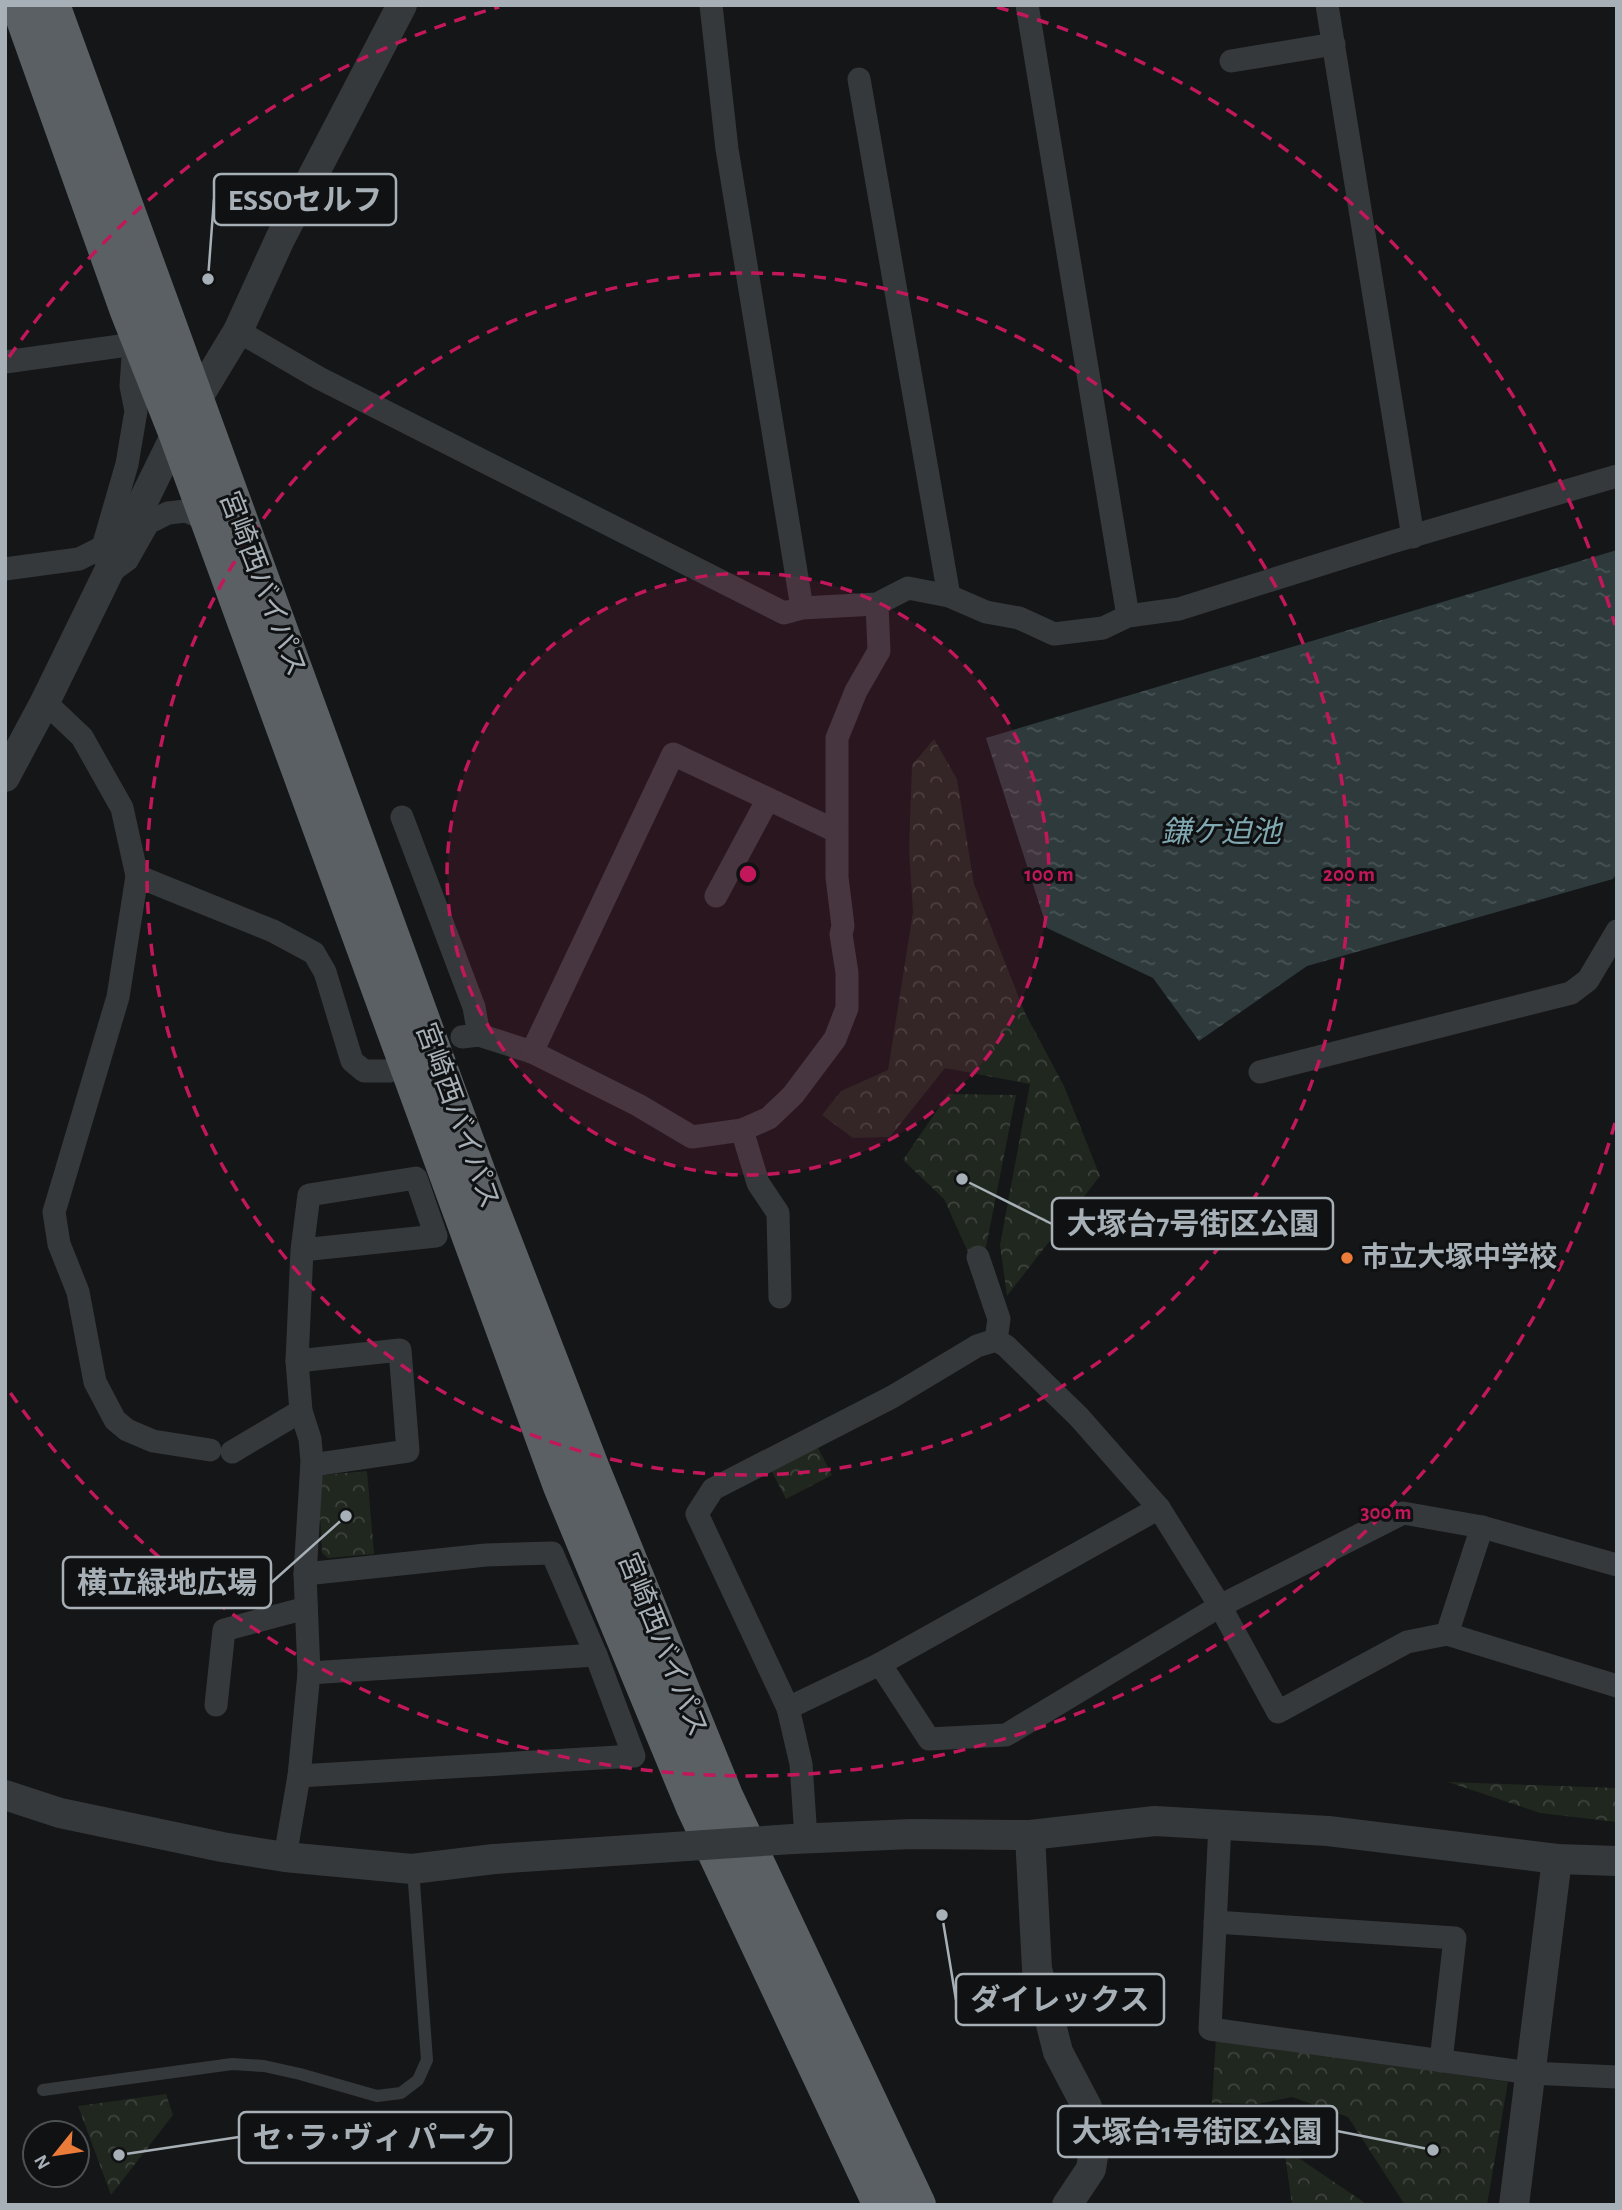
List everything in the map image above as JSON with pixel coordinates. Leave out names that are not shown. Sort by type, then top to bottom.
[{"type":"highway","name":"宮崎西バイパス","points":[[20,5],[132,328],[186,419],[300,682],[483,1190],[591,1469],[723,1796],[917,2205]]},
{"type":"highway","name":"宮崎西バイパス","points":[[51,5],[186,419],[214,536],[562,1486],[695,1807],[882,2205]]},
{"type":"street","points":[[5,777],[44,702],[106,560],[238,331],[280,239],[402,5]]},
{"type":"street","points":[[711,5],[727,149],[803,608]]},
{"type":"street","points":[[1027,5],[1128,616]]},
{"type":"street","points":[[1327,5],[1413,537]]},
{"type":"street","points":[[1231,61],[1334,44]]},
{"type":"street","points":[[859,79],[949,596]]},
{"type":"street","points":[[5,362],[132,328],[131,386],[136,411],[106,560]]},
{"type":"street","points":[[238,331],[318,378],[784,613],[803,608],[877,604],[908,588],[949,596],[986,612],[1019,618],[1054,634],[1102,628],[1128,616],[1179,609],[1617,476]]},
{"type":"street","points":[[5,569],[79,559],[127,561],[148,523],[168,513],[186,511],[208,520],[214,536]]},
{"type":"street","points":[[402,817],[474,1007],[471,1036],[532,1052],[647,1109],[692,1137],[742,1129],[769,1118],[793,1095],[835,1039],[847,1008],[847,973],[841,933],[843,926],[835,831],[837,738],[856,691],[879,651],[877,604]]},
{"type":"street","points":[[44,702],[82,737],[122,808],[137,876],[118,997],[54,1212],[59,1244],[78,1292],[95,1382],[115,1420],[127,1430],[153,1441],[221,1451],[301,1411]]},
{"type":"street","points":[[532,1052],[673,754],[835,831]]},
{"type":"street","points":[[716,896],[768,799]]},
{"type":"street","points":[[137,876],[273,931],[314,953],[325,972],[352,1061],[364,1071],[389,1071]]},
{"type":"street","points":[[1259,1072],[1571,993],[1588,980],[1617,931]]},
{"type":"street","points":[[742,1129],[758,1183],[778,1213],[780,1297]]},
{"type":"street","points":[[285,1857],[299,1776],[309,1673],[304,1574],[312,1465],[310,1439],[301,1411],[297,1361],[302,1250],[309,1195],[416,1178],[436,1236],[302,1250]]},
{"type":"street","points":[[978,1257],[999,1320],[996,1340]]},
{"type":"street","points":[[799,1838],[801,1764],[788,1709],[697,1514],[713,1489],[892,1397],[977,1346],[996,1340],[1006,1346],[1079,1417],[1159,1508],[1220,1606],[1278,1712],[1407,1642],[1447,1634],[1617,1686]]},
{"type":"street","points":[[297,1361],[400,1350],[408,1451],[312,1465]]},
{"type":"street","points":[[788,1709],[880,1664],[1159,1508]]},
{"type":"street","points":[[880,1664],[929,1739],[1006,1735],[1220,1606],[1403,1513],[1482,1527],[1617,1565]]},
{"type":"street","points":[[1447,1634],[1482,1527]]},
{"type":"street","points":[[299,1776],[635,1756],[596,1655],[552,1553],[486,1555],[304,1574]]},
{"type":"street","points":[[216,1705],[224,1630],[306,1608]]},
{"type":"street","points":[[309,1673],[596,1655]]},
{"type":"street","points":[[5,1795],[60,1813],[222,1847],[285,1857],[412,1869],[494,1859],[799,1838],[912,1834],[1030,1835],[1155,1821],[1328,1831],[1557,1858],[1617,1861]]},
{"type":"street","points":[[1220,1825],[1210,2029],[1530,2073],[1617,2077]]},
{"type":"street","points":[[1030,1835],[1037,1969],[1058,2052],[1087,2107],[1095,2143],[1091,2169],[1067,2205]]},
{"type":"street","points":[[1514,2205],[1557,1858]]},
{"type":"street","points":[[1215,1922],[1455,1938],[1441,2061]]},
{"type":"lane","points":[[43,2090],[232,2064],[264,2066],[377,2096],[401,2093],[418,2080],[427,2060],[412,1869]]},
{"type":"green space","points":[[934,739],[957,779],[974,884],[1025,1013],[1064,1086],[1100,1176],[1007,1296],[1000,1245],[1030,1084],[945,1068],[890,1137],[853,1138],[822,1115],[841,1091],[888,1070],[913,912],[909,849],[912,765]]},
{"type":"green space","points":[[948,1094],[1016,1095],[985,1252],[972,1261],[944,1199],[903,1160]]},
{"type":"green space","points":[[816,1444],[832,1475],[786,1499],[770,1468]]},
{"type":"green space","points":[[367,1471],[374,1554],[328,1558],[322,1553],[318,1479],[324,1475]]},
{"type":"green space","points":[[1448,1782],[1617,1788],[1617,1822],[1540,1813]]},
{"type":"green space","points":[[1216,2039],[1508,2082],[1487,2205],[1405,2205],[1348,2117],[1292,2097],[1258,2104],[1212,2103]]},
{"type":"green space","points":[[166,2094],[173,2115],[111,2195],[91,2141],[91,2119],[83,2119],[78,2106]]},
{"type":"green space","points":[[1284,2148],[1365,2203],[1366,2205],[1292,2205]]},
{"type":"water","name":"鎌ケ迫池","points":[[1617,550],[1617,873],[1613,879],[1307,966],[1199,1041],[1153,978],[1047,928],[986,738]]},
{"type":"place","name":"ESSOセルフ","points":[[208,279]]},
{"type":"place","name":"大塚台7号街区公園","points":[[962,1179]]},
{"type":"place","name":"市立大塚中学校","points":[[1347,1258]]},
{"type":"place","name":"横立緑地広場","points":[[346,1516]]},
{"type":"place","name":"ダイレックス","points":[[942,1915]]},
{"type":"place","name":"大塚台1号街区公園","points":[[1433,2150]]},
{"type":"place","name":"セ･ラ･ヴィ パーク","points":[[119,2155]]}]
